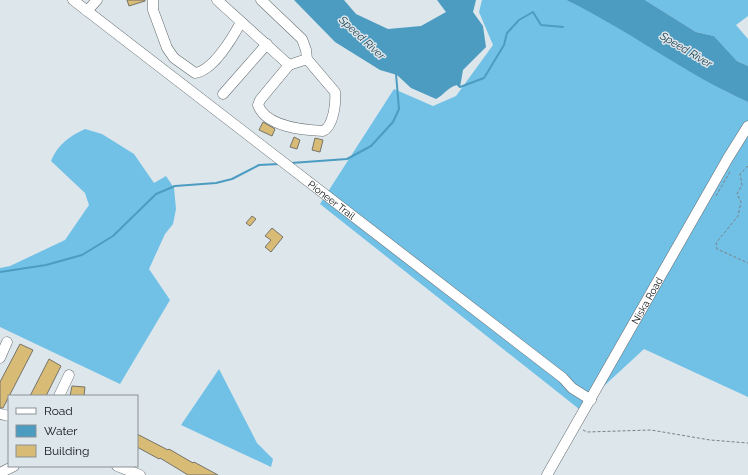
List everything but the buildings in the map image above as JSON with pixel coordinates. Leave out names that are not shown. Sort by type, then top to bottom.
[{"type":"street","name":"Pioneer Trail","points":[[74,0],[563,378],[572,388],[591,400]]},
{"type":"street","points":[[87,11],[97,0]]},
{"type":"street","points":[[153,0],[153,10],[167,48],[174,58],[195,73],[206,70],[235,34],[241,22]]},
{"type":"street","points":[[217,0],[289,65]]},
{"type":"street","points":[[261,0],[302,39],[306,50],[306,59],[335,92],[331,121],[323,131],[283,124],[270,118],[260,109],[258,105],[260,100],[289,65],[306,59]]},
{"type":"street","points":[[223,94],[267,44]]},
{"type":"street","name":"Niska Road","points":[[547,475],[724,165],[748,126]]},
{"type":"street","points":[[0,358],[7,342]]},
{"type":"street","points":[[59,395],[69,375]]},
{"type":"street","points":[[0,473],[12,467]]},
{"type":"street","points":[[120,467],[140,475]]},
{"type":"path","points":[[748,166],[740,174],[742,185],[737,194],[741,202],[738,216],[728,226],[716,243],[717,249],[748,264]]},
{"type":"path","points":[[575,426],[587,432],[651,430],[710,440],[748,443]]},
{"type":"shaded area","points":[[482,0],[566,0],[595,14],[725,91],[748,102],[748,397],[644,349],[579,409],[320,204],[394,89],[433,106],[456,96],[493,45],[479,12]]},
{"type":"shaded area","points":[[645,0],[748,0],[748,16],[736,25],[748,39],[748,66],[737,61],[714,36],[696,32]]},
{"type":"shaded area","points":[[85,129],[102,134],[134,154],[154,183],[166,176],[174,188],[176,209],[173,224],[165,234],[149,269],[170,300],[120,384],[0,327],[0,268],[10,266],[65,240],[89,205],[85,193],[51,161],[57,150],[65,141]]},
{"type":"shaded area","points":[[219,369],[257,443],[273,459],[271,467],[181,425]]},
{"type":"water","name":"Speed River","points":[[294,0],[344,0],[356,14],[388,29],[421,26],[446,12],[437,0],[476,0],[473,12],[483,26],[486,47],[463,70],[460,87],[457,85],[454,86],[436,99],[411,88],[397,75],[380,70],[335,42]]},
{"type":"water","name":"Speed River","points":[[566,0],[645,0],[696,32],[714,36],[737,61],[748,66],[748,102],[725,91]]},
{"type":"waterway","points":[[458,85],[460,87],[484,78],[504,45],[507,33],[519,20],[533,12],[541,25],[563,27]]},
{"type":"waterway","points":[[291,163],[347,159],[371,146],[393,122],[399,109],[396,74]]},
{"type":"waterway","points":[[0,272],[46,265],[82,255],[113,236],[156,194],[175,186],[216,183],[232,179],[259,165],[279,164]]}]
